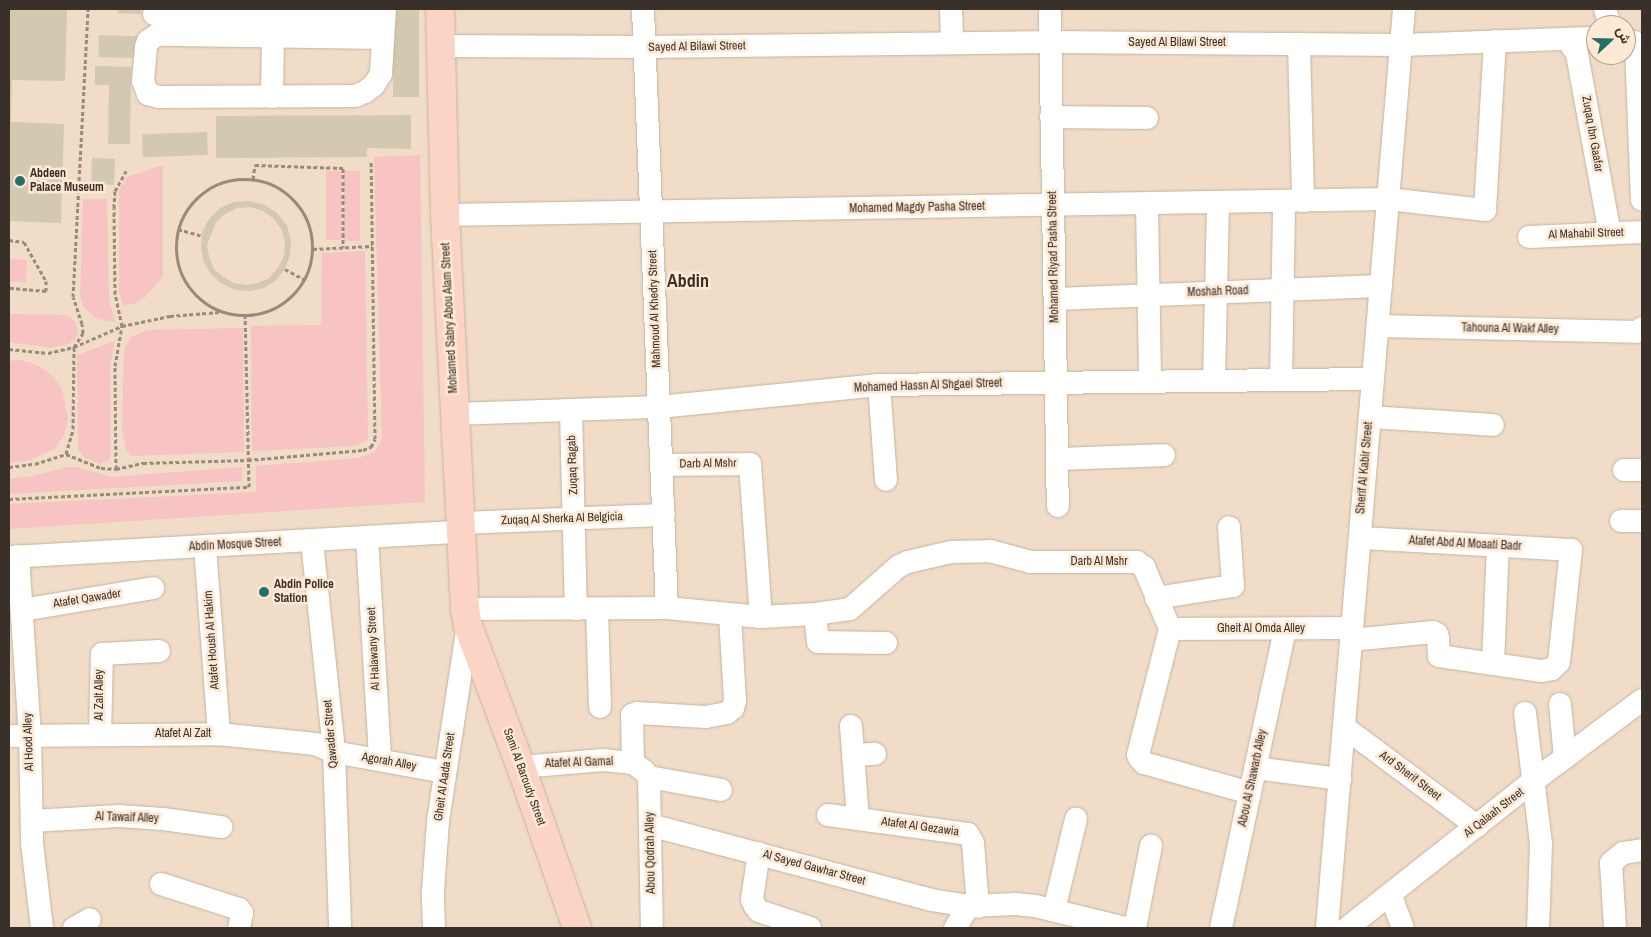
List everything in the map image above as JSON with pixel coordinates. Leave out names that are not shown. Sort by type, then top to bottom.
[{"type":"main road","name":"Mohamed Sabry Abou Alam Street","points":[[440,9],[445,215],[467,618]]},
{"type":"main road","name":"Sami Al Baroudy Street","points":[[467,618],[577,928]]},
{"type":"street","name":"Mahmoud Al Khedry Street","points":[[643,9],[667,608]]},
{"type":"street","points":[[952,9],[952,43]]},
{"type":"street","name":"Mohamed Riyad Pasha Street","points":[[1050,9],[1058,506]]},
{"type":"street","name":"Sherif Al Kabir Street","points":[[1327,928],[1404,9]]},
{"type":"street","points":[[154,14],[384,23]]},
{"type":"street","points":[[384,23],[381,74],[374,85],[365,92],[343,98],[153,96],[148,94],[143,81],[146,47],[148,41],[157,35],[273,36],[384,23]]},
{"type":"street","points":[[272,97],[273,36]]},
{"type":"street","points":[[1401,45],[1586,38]]},
{"type":"street","name":"Zuqaq Ibn Gaafar","points":[[1567,39],[1577,54],[1610,233]]},
{"type":"street","points":[[1388,199],[1485,210],[1495,41]]},
{"type":"street","name":"Sayed Al Bilawi Street","points":[[441,46],[645,48],[1051,42],[1401,45]]},
{"type":"street","points":[[1281,380],[1282,290],[1293,201],[1299,44]]},
{"type":"street","points":[[1636,46],[1642,200]]},
{"type":"street","points":[[1052,117],[1147,118]]},
{"type":"street","name":"Mohamed Magdy Pasha Street","points":[[445,215],[652,213],[1388,199]]},
{"type":"street","points":[[1214,381],[1218,203]]},
{"type":"street","points":[[1147,204],[1150,382]]},
{"type":"street","name":"Al Mahabil Street","points":[[1529,236],[1642,232]]},
{"type":"street","name":"Moshah Road","points":[[1055,299],[1381,286]]},
{"type":"street","name":"Tahouna Al Wakf Alley","points":[[1378,326],[1636,332],[1642,328]]},
{"type":"street","name":"Mohamed Hassn Al Shgaei Street","points":[[455,414],[659,407],[879,385],[1373,379]]},
{"type":"street","points":[[879,385],[886,480]]},
{"type":"street","name":"Zuqaq Ragab","points":[[571,410],[575,519],[587,609]]},
{"type":"street","points":[[1370,417],[1493,425]]},
{"type":"street","points":[[1057,459],[1164,455]]},
{"type":"street","name":"Darb Al Mshr","points":[[661,466],[750,464],[761,617]]},
{"type":"street","name":"Zuqaq Al Sherka Al Belgicia","points":[[461,528],[575,519],[664,515]]},
{"type":"street","points":[[1156,598],[1233,586],[1229,527]]},
{"type":"street","name":"Abdin Mosque Street","points":[[13,557],[368,538],[461,528]]},
{"type":"street","name":"Al Halawany Street","points":[[368,538],[380,760]]},
{"type":"street","name":"Atafet Abd Al Moaati Badr","points":[[1360,538],[1571,550],[1559,662],[1552,669],[1542,671],[1493,664]]},
{"type":"street","name":"Qawader Street","points":[[312,541],[334,752],[340,928]]},
{"type":"street","points":[[1493,664],[1498,546]]},
{"type":"street","name":"Atafet Housh Al Hakim","points":[[205,547],[219,734]]},
{"type":"street","name":"Darb Al Mshr","points":[[467,618],[587,609],[667,608],[730,616],[761,617],[815,614],[850,609],[899,566],[908,562],[965,550],[990,552],[1031,562],[1137,562],[1144,567],[1170,629]]},
{"type":"street","name":"Al Hood Alley","points":[[13,557],[22,610],[19,735],[32,821],[42,928]]},
{"type":"street","name":"Atafet Qawader","points":[[22,610],[153,588]]},
{"type":"street","points":[[587,609],[600,707]]},
{"type":"street","points":[[815,614],[818,642],[886,643]]},
{"type":"street","name":"Abou Qodrah Alley","points":[[652,928],[650,825],[632,715],[637,713],[706,717],[727,713],[733,708],[735,700],[730,616]]},
{"type":"street","name":"Gheit Al Aada Street","points":[[434,928],[434,880],[444,772],[467,618]]},
{"type":"street","points":[[1170,629],[1138,755],[1144,763],[1250,793]]},
{"type":"street","name":"Gheit Al Omda Alley","points":[[1170,629],[1285,629],[1351,634],[1433,632],[1437,634],[1438,638],[1439,656],[1493,664]]},
{"type":"street","name":"Abou Al Shawarb Alley","points":[[1221,928],[1285,629]]},
{"type":"street","name":"Al Zalt Alley","points":[[100,735],[102,654],[159,651]]},
{"type":"street","name":"Al Qalaah Street","points":[[1347,928],[1532,782],[1642,700]]},
{"type":"street","points":[[1560,704],[1565,758]]},
{"type":"street","points":[[1525,713],[1541,844],[1538,928]]},
{"type":"street","points":[[851,726],[858,819]]},
{"type":"street","name":"Ard Sherif Street","points":[[1344,727],[1477,826]]},
{"type":"street","name":"Atafet Al Zalt","points":[[19,735],[219,734],[296,740],[316,744],[334,752]]},
{"type":"street","name":"Agorah Alley","points":[[334,752],[444,772]]},
{"type":"street","points":[[853,755],[875,754]]},
{"type":"street","name":"Atafet Al Gamal","points":[[521,767],[603,760],[721,790]]},
{"type":"street","points":[[1255,768],[1340,778]]},
{"type":"street","name":"Atafet Al Gezawia","points":[[828,815],[968,834],[973,843],[974,906]]},
{"type":"street","name":"Al Tawaif Alley","points":[[32,821],[119,816],[163,819],[222,827]]},
{"type":"street","points":[[1054,910],[1076,819]]},
{"type":"street","name":"Al Sayed Gawhar Street","points":[[650,825],[931,900],[974,906],[1016,904],[1054,910],[1126,928]]},
{"type":"street","points":[[1136,928],[1151,846]]},
{"type":"street","points":[[1616,928],[1611,863],[1623,853],[1642,850]]},
{"type":"street","points":[[759,854],[752,899],[758,911],[810,928]]},
{"type":"street","points":[[161,884],[239,909],[242,913],[239,928]]},
{"type":"street","points":[[1390,894],[1403,928]]},
{"type":"street","points":[[955,928],[974,906]]},
{"type":"path","points":[[66,454],[73,429],[74,348],[82,333],[82,324],[74,297],[88,9]]},
{"type":"path","points":[[9,467],[35,464],[66,454],[101,468],[116,468],[143,463],[248,460],[363,450],[374,444],[371,162]]},
{"type":"path","points":[[253,179],[255,165],[343,168],[343,246]]},
{"type":"path","points":[[116,468],[115,366],[122,326],[115,294],[114,208],[115,191],[126,171]]},
{"type":"path","points":[[9,349],[48,353],[74,348],[122,326],[170,316],[221,312],[245,316],[264,313],[281,305],[295,293],[305,280],[313,249],[310,230],[302,211],[294,200],[272,185],[253,179],[234,179],[215,185],[199,196],[186,210],[178,228],[175,249],[179,269],[188,287],[203,302],[221,312]]},
{"type":"path","points":[[178,228],[202,236]]},
{"type":"path","points":[[9,240],[24,242],[46,281],[46,291],[9,288]]},
{"type":"path","points":[[313,249],[372,246]]},
{"type":"path","points":[[285,269],[305,280]]},
{"type":"path","points":[[9,500],[248,487],[245,316]]},
{"type":"shaded area","points":[[420,155],[425,502],[9,529],[9,504],[256,492],[256,466],[359,458],[375,452],[382,439],[374,157]]},
{"type":"shaded area","points":[[163,165],[163,277],[144,298],[135,304],[123,305],[119,292],[119,190],[127,177]]},
{"type":"shaded area","points":[[326,171],[341,171],[341,240],[326,240]]},
{"type":"shaded area","points":[[344,171],[360,171],[360,241],[344,241]]},
{"type":"shaded area","points":[[83,199],[107,199],[109,299],[115,322],[97,319],[83,306],[80,296]]},
{"type":"shaded area","points":[[365,251],[368,438],[365,442],[355,446],[252,451],[251,326],[321,325],[322,253]]},
{"type":"shaded area","points":[[9,259],[27,260],[26,282],[9,281]]},
{"type":"shaded area","points":[[9,314],[63,315],[70,317],[76,323],[78,331],[75,339],[69,344],[51,348],[9,342]]},
{"type":"shaded area","points":[[243,328],[244,452],[132,456],[126,450],[122,429],[124,350],[131,337],[148,330]]},
{"type":"shaded area","points":[[115,341],[110,366],[111,455],[109,460],[100,464],[84,457],[78,450],[77,355]]},
{"type":"shaded area","points":[[19,360],[32,363],[44,369],[54,378],[62,389],[68,418],[64,435],[55,449],[30,460],[9,463],[9,361]]},
{"type":"shaded area","points":[[67,467],[77,467],[110,477],[242,467],[242,481],[9,494],[9,479],[33,476]]},
{"type":"building","points":[[9,9],[67,9],[65,81],[12,80],[11,122],[64,124],[61,223],[9,221]]},
{"type":"building","points":[[118,9],[141,9],[141,14],[118,13]]},
{"type":"building","points":[[393,9],[419,9],[419,97],[393,97]]},
{"type":"building","points":[[99,35],[137,36],[136,58],[98,57]]},
{"type":"building","points":[[95,66],[131,67],[130,144],[108,144],[109,85],[95,85]]},
{"type":"building","points":[[411,115],[411,149],[367,148],[367,157],[216,158],[216,116]]},
{"type":"building","points":[[207,132],[208,155],[143,157],[142,134]]},
{"type":"building","points":[[92,158],[115,159],[114,185],[91,184]]},
{"type":"building","points":[[249,201],[265,205],[277,213],[287,226],[291,241],[290,255],[285,269],[276,280],[264,288],[250,291],[236,290],[222,284],[212,275],[204,263],[201,249],[202,233],[209,219],[220,208],[234,202]],"holes":[[[250,207],[263,211],[274,219],[282,230],[285,243],[284,256],[278,268],[269,278],[258,283],[246,285],[234,283],[214,269],[209,257],[207,245],[216,222],[225,214],[237,208]]]},
{"type":"place","name":"Abdeen Palace Museum","points":[[20,181]]},
{"type":"place","name":"Abdin Police Station","points":[[264,592]]},
{"type":"district","name":"Abdin","points":[[688,281]]}]
